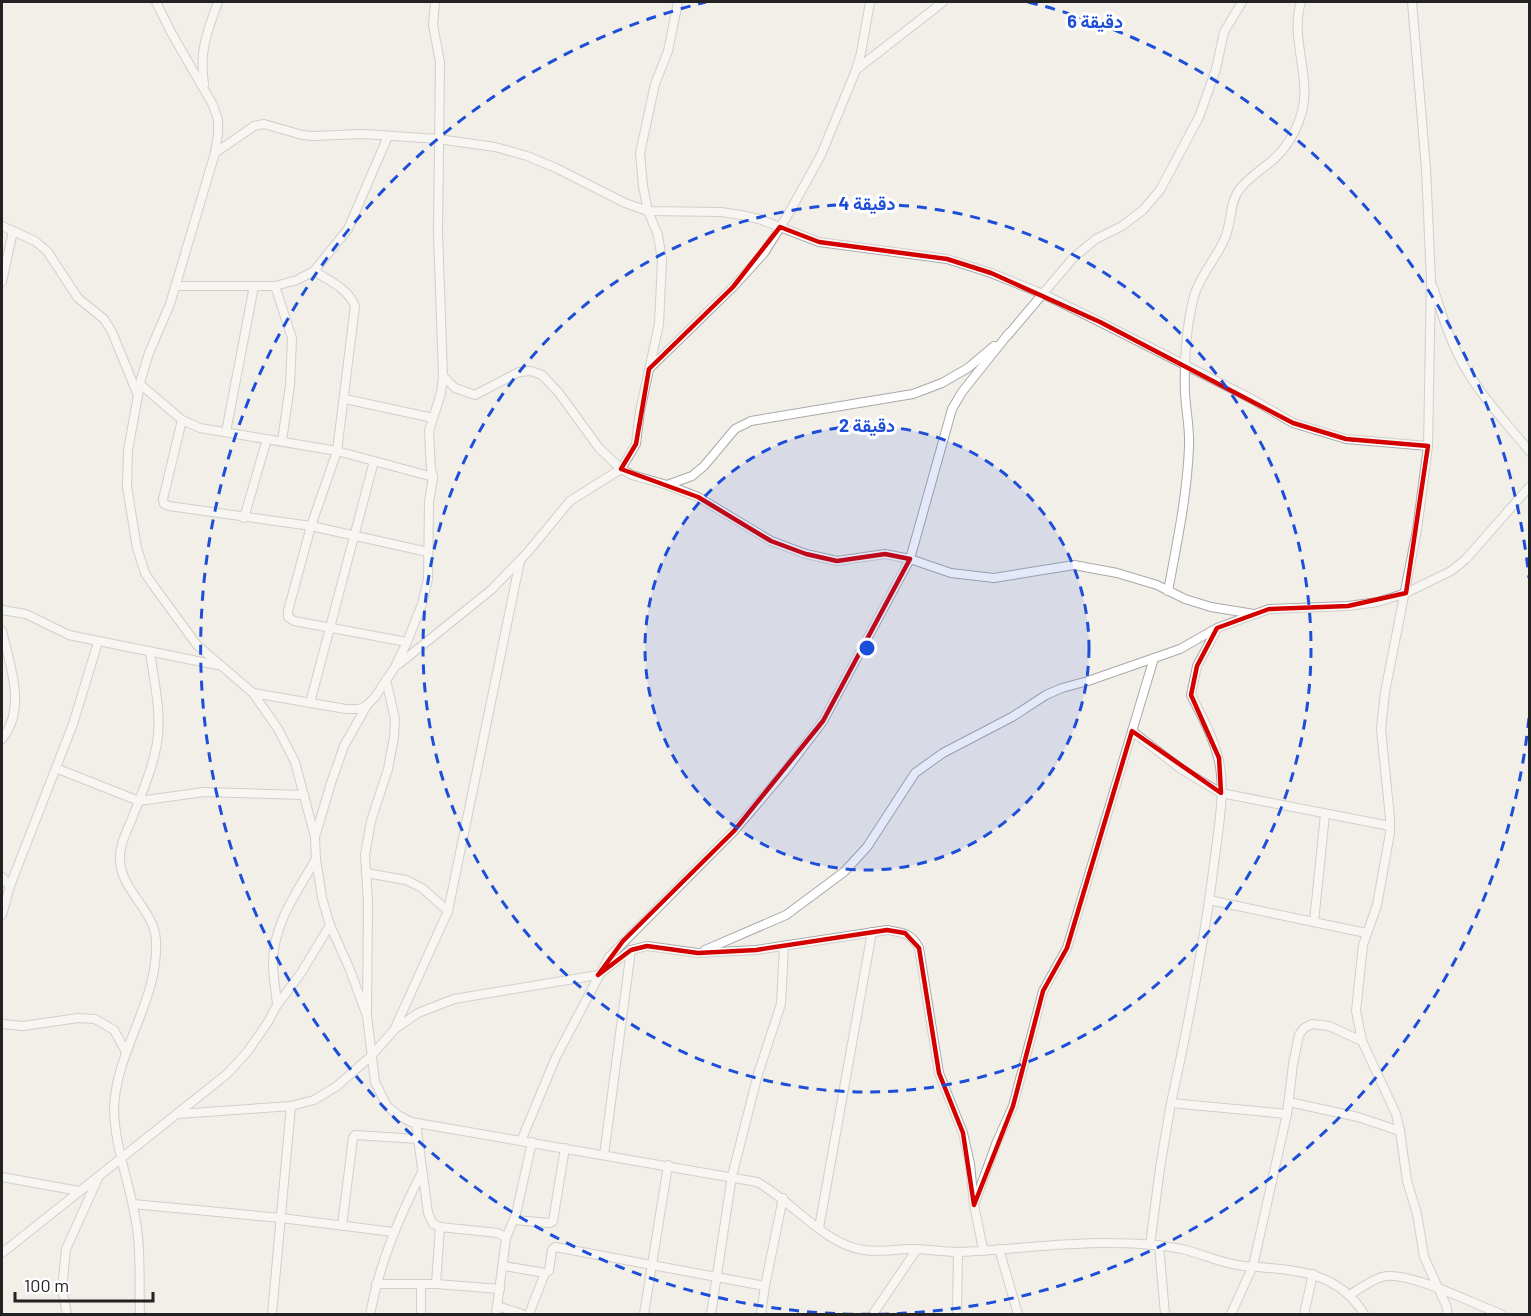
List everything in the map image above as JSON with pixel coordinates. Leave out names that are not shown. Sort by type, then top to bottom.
[{"type":"street","points":[[156,2],[204,88],[218,120],[218,134],[215,153],[170,304],[148,353],[140,384],[128,450],[127,487],[137,548],[145,573],[197,645],[253,693],[278,729],[295,762],[315,837],[322,898],[330,925],[367,1016]]},
{"type":"street","points":[[204,88],[201,57],[204,39],[218,2]]},
{"type":"street","points":[[315,837],[344,746],[366,706],[395,667],[422,604],[428,579],[429,502],[433,477],[429,431],[441,393],[443,376],[439,287],[440,62],[434,25],[435,2]]},
{"type":"street","points":[[395,667],[491,590],[521,560],[570,501],[621,469],[636,444],[640,411],[659,324],[662,260],[658,236],[648,211],[640,153],[655,84],[668,51],[678,2]]},
{"type":"street","points":[[649,369],[764,254],[821,155],[861,53],[870,2]]},
{"type":"street","points":[[855,70],[943,2]]},
{"type":"street","points":[[521,1141],[556,1057],[609,957],[734,831],[785,771],[823,721],[910,559],[952,409],[962,392],[1074,257],[1096,239],[1129,221],[1143,210],[1160,190],[1199,117],[1216,69],[1224,32],[1242,2]]},
{"type":"street","points":[[1168,591],[1186,500],[1190,444],[1185,392],[1187,337],[1196,293],[1205,271],[1226,236],[1232,204],[1239,190],[1276,158],[1291,139],[1301,117],[1305,91],[1298,26],[1301,2]]},
{"type":"street","points":[[1412,2],[1426,169],[1431,279],[1428,447],[1406,593],[1385,692],[1381,729],[1390,826],[1377,905],[1374,918],[1366,933],[1356,1011],[1362,1041],[1385,1087],[1400,1131],[1407,1182],[1424,1257],[1440,1290],[1448,1314]]},
{"type":"street","points":[[215,153],[254,126],[264,124],[302,135],[363,134],[438,139],[495,147],[527,156],[556,168],[625,203],[648,211],[721,212],[759,219],[819,242],[947,259],[991,273],[1043,294],[1250,398],[1293,423],[1357,440],[1428,447]]},
{"type":"street","points":[[175,286],[275,286],[297,280],[314,271],[348,229],[388,136]]},
{"type":"street","points":[[2,226],[35,241],[47,251],[78,298],[104,319],[112,332],[138,395]]},
{"type":"street","points":[[2,282],[13,231]]},
{"type":"street","points":[[314,271],[344,290],[352,298],[355,306],[337,451],[311,526],[288,617],[294,621],[407,642]]},
{"type":"street","points":[[1431,279],[1447,331],[1459,357],[1471,377],[1530,452]]},
{"type":"street","points":[[226,432],[254,286]]},
{"type":"street","points":[[275,286],[292,338],[290,385],[282,441]]},
{"type":"street","points":[[667,485],[692,476],[704,466],[735,429],[752,421],[913,394],[968,368],[1009,333]]},
{"type":"street","points":[[443,376],[455,388],[475,395],[519,372],[531,370],[542,375],[559,393],[599,448],[621,469],[632,475],[698,497],[771,541],[806,554],[837,561],[885,555],[910,559],[951,573],[994,578],[1074,565],[1117,573],[1211,607],[1255,614]]},
{"type":"street","points":[[140,384],[182,420],[200,428],[337,451],[433,477]]},
{"type":"street","points":[[345,399],[433,418]]},
{"type":"street","points":[[182,420],[163,498],[164,504],[244,518],[311,526],[428,552]]},
{"type":"street","points":[[244,518],[267,439]]},
{"type":"street","points":[[310,703],[374,461]]},
{"type":"street","points":[[698,953],[786,915],[835,879],[867,847],[915,773],[943,753],[1012,717],[1046,695],[1180,649],[1217,628],[1269,609],[1348,606],[1378,602],[1406,593],[1451,571],[1466,559],[1530,486]]},
{"type":"street","points":[[395,1029],[448,911],[521,560]]},
{"type":"street","points":[[2,610],[26,614],[52,628],[98,642],[219,665]]},
{"type":"street","points":[[1165,1314],[1155,1245],[1160,1168],[1192,1004],[1209,900],[1221,793],[1219,758],[1208,726],[1191,694],[1197,666],[1217,628]]},
{"type":"street","points":[[2,632],[13,675],[16,703],[10,726],[2,739]]},
{"type":"street","points":[[2,915],[10,886],[58,769],[98,642]]},
{"type":"street","points":[[140,1314],[137,1230],[121,1158],[114,1110],[117,1077],[148,992],[156,950],[156,939],[148,916],[126,882],[120,860],[124,839],[139,801],[157,742],[158,718],[150,652]]},
{"type":"street","points":[[974,1205],[996,1144],[1013,1106],[1043,991],[1067,948],[1154,658]]},
{"type":"street","points":[[386,680],[394,719],[394,737],[388,769],[371,820],[365,855],[368,902],[367,1016],[375,1082],[387,1106],[398,1115],[416,1123],[758,1182],[783,1198],[837,1240],[852,1248],[866,1251],[917,1249],[958,1252],[1105,1243],[1155,1245],[1183,1250],[1228,1263],[1313,1274],[1340,1287],[1357,1302],[1364,1314]]},
{"type":"street","points":[[253,693],[346,709],[359,709],[366,706]]},
{"type":"street","points":[[1132,731],[1181,769],[1221,793],[1390,826]]},
{"type":"street","points":[[58,769],[139,801],[204,792],[304,795]]},
{"type":"street","points":[[1314,922],[1325,814]]},
{"type":"street","points":[[277,1005],[273,963],[276,937],[284,915],[316,859]]},
{"type":"street","points":[[366,873],[406,880],[422,888],[448,911]]},
{"type":"street","points":[[2,877],[10,886]]},
{"type":"street","points":[[1209,900],[1366,933]]},
{"type":"street","points":[[2,1253],[227,1074],[248,1052],[330,925]]},
{"type":"street","points":[[178,1114],[291,1106],[314,1100],[337,1086],[371,1056],[395,1029],[418,1013],[454,999],[598,975],[631,950],[647,946],[698,953],[756,950],[887,930],[904,933],[914,939],[919,948],[939,1072],[963,1133],[983,1250]]},
{"type":"street","points":[[819,1228],[872,932]]},
{"type":"street","points":[[711,1314],[732,1176],[758,1074],[781,1004],[784,946]]},
{"type":"street","points":[[604,1155],[631,950]]},
{"type":"street","points":[[2,1024],[23,1026],[78,1018],[95,1019],[114,1030],[126,1052]]},
{"type":"street","points":[[1231,1314],[1253,1266],[1287,1114],[1299,1035],[1304,1028],[1312,1024],[1329,1026],[1362,1041]]},
{"type":"street","points":[[1289,1102],[1348,1114],[1400,1131]]},
{"type":"street","points":[[1171,1103],[1287,1114]]},
{"type":"street","points":[[272,1314],[291,1106]]},
{"type":"street","points":[[416,1123],[428,1213],[434,1224],[440,1227],[498,1233],[506,1238]]},
{"type":"street","points":[[342,1226],[355,1135],[418,1139]]},
{"type":"street","points":[[522,1314],[496,1310],[504,1266],[506,1238],[514,1220],[532,1142]]},
{"type":"street","points":[[514,1220],[550,1223],[553,1221],[565,1148]]},
{"type":"street","points":[[644,1314],[668,1165]]},
{"type":"street","points":[[370,1314],[376,1284],[393,1232],[422,1171]]},
{"type":"street","points":[[67,1314],[62,1288],[66,1249],[99,1175]]},
{"type":"street","points":[[2,1177],[79,1191]]},
{"type":"street","points":[[762,1314],[765,1287],[783,1198]]},
{"type":"street","points":[[133,1204],[281,1218],[393,1232]]},
{"type":"street","points":[[436,1284],[440,1227]]},
{"type":"street","points":[[529,1314],[545,1274],[549,1270],[552,1250],[555,1247],[765,1287]]},
{"type":"street","points":[[873,1314],[917,1249]]},
{"type":"street","points":[[999,1249],[1018,1314]]},
{"type":"street","points":[[957,1314],[958,1252]]},
{"type":"street","points":[[504,1266],[545,1274]]},
{"type":"street","points":[[1304,1314],[1313,1274]]},
{"type":"street","points":[[1350,1295],[1381,1277],[1392,1275],[1409,1277],[1501,1314]]},
{"type":"street","points":[[376,1284],[436,1284],[500,1289]]},
{"type":"street","points":[[420,1314],[421,1284]]},
{"type":"highlighted area","points":[[780,227],[819,242],[947,259],[991,273],[1100,322],[1293,423],[1346,439],[1428,446],[1406,593],[1348,606],[1269,609],[1217,628],[1197,666],[1191,695],[1219,758],[1221,793],[1132,731],[1067,948],[1043,991],[1013,1106],[974,1205],[963,1133],[939,1073],[919,948],[905,933],[887,930],[756,950],[698,953],[647,946],[631,950],[598,975],[623,941],[734,831],[823,721],[910,559],[885,554],[837,561],[806,554],[771,541],[698,497],[621,469],[636,444],[649,369],[733,287]]}]
